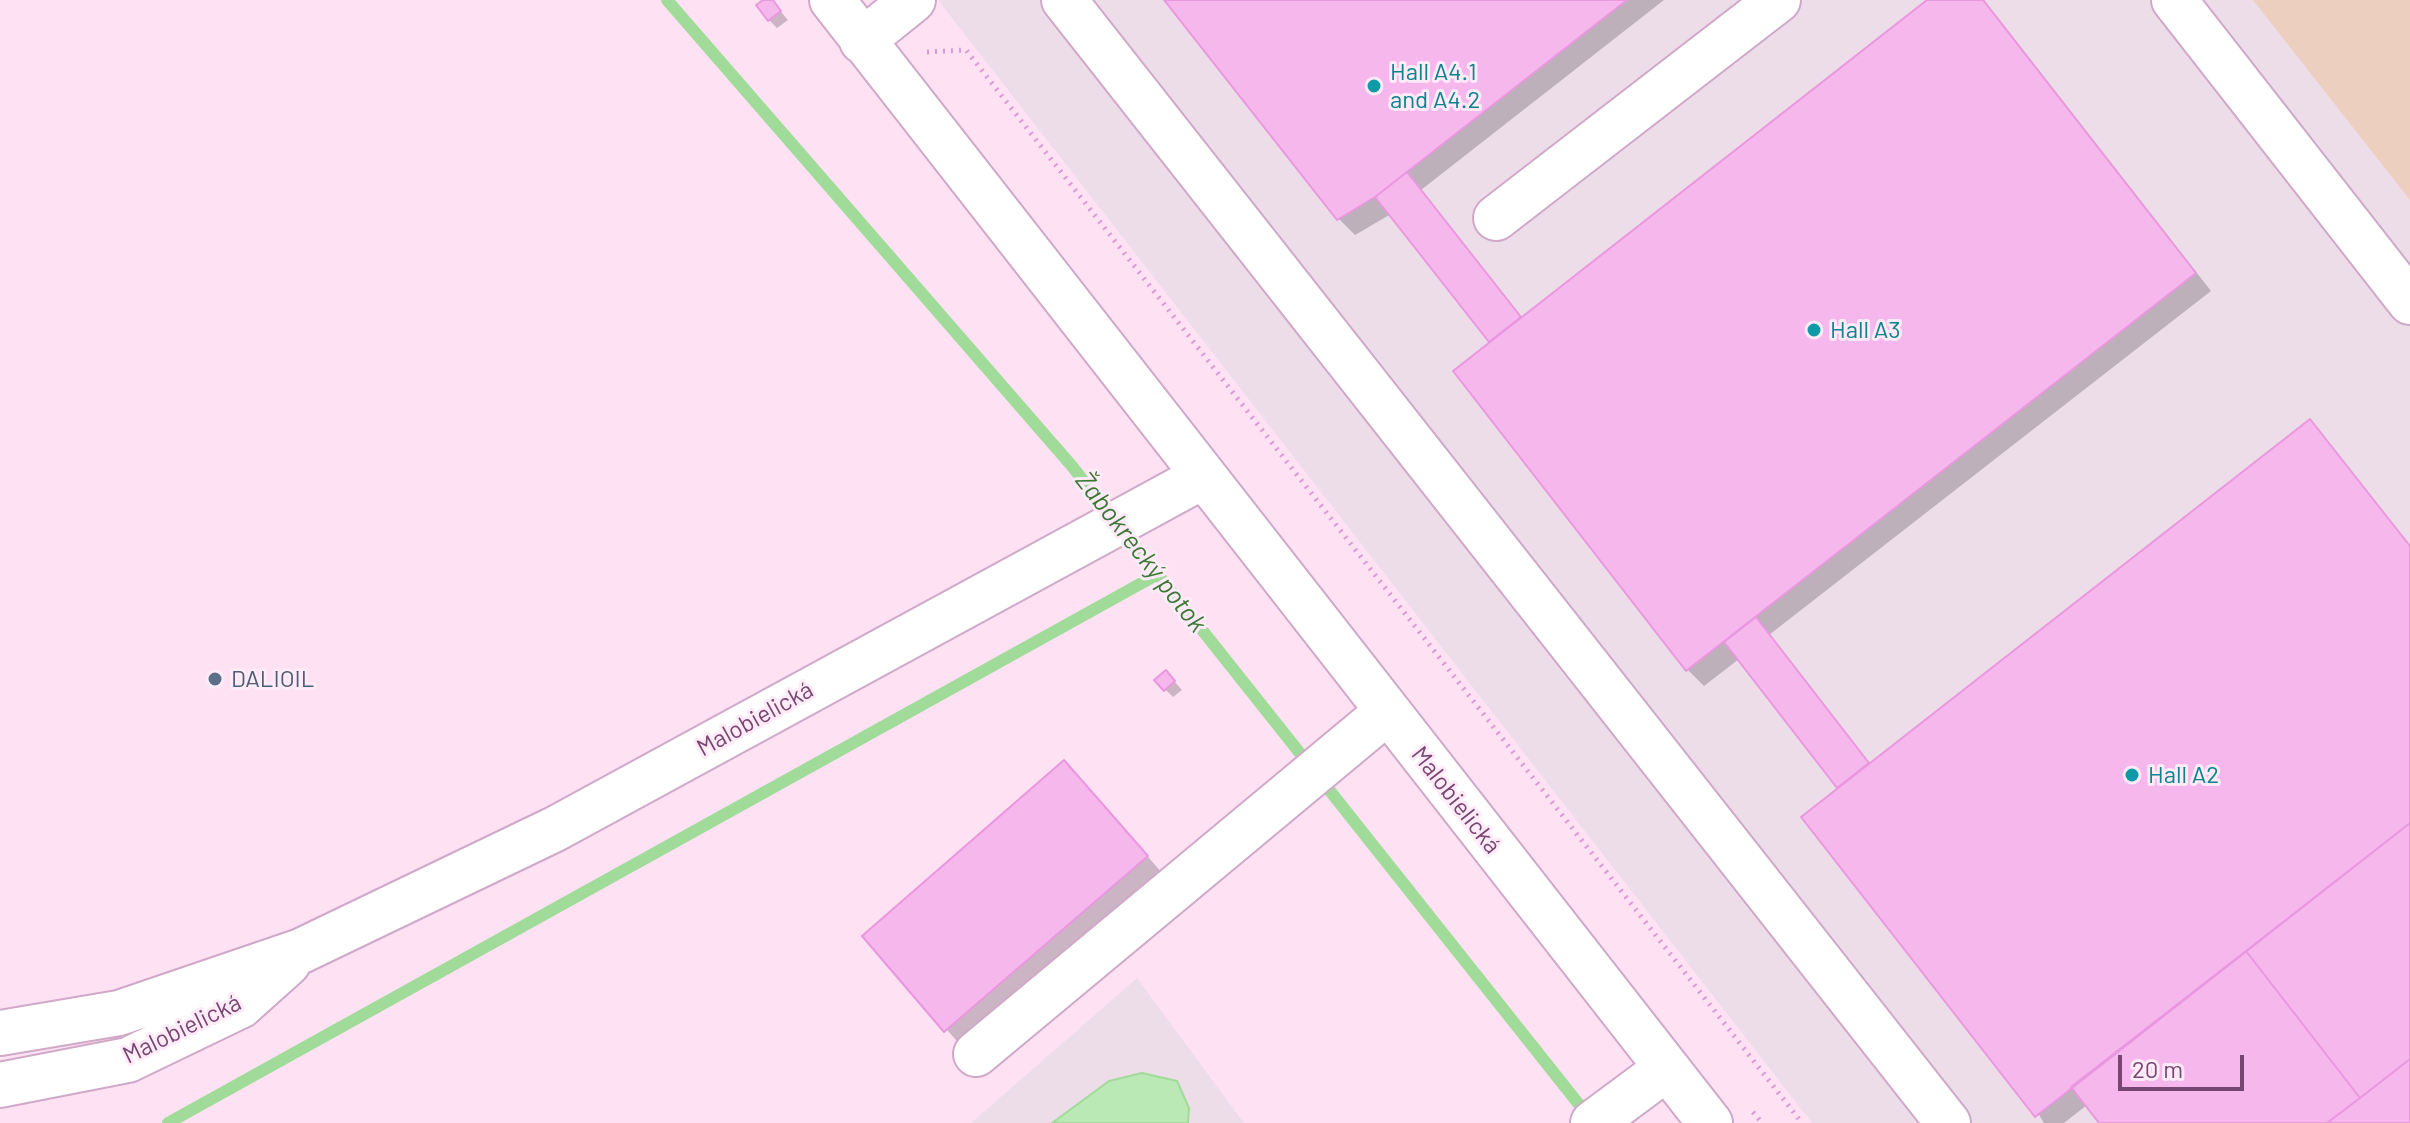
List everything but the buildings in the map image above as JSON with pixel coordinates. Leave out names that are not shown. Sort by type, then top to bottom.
[{"type":"lane","name":"Malobielická","points":[[832,0],[1710,1123]]},
{"type":"lane","points":[[862,41],[913,0]]},
{"type":"lane","points":[[1064,0],[1948,1123]]},
{"type":"lane","points":[[1496,218],[1778,0]]},
{"type":"lane","points":[[2174,0],[2410,302]]},
{"type":"lane","name":"Malobielická","points":[[1,1032],[119,1013],[301,951],[555,829],[1202,477]]},
{"type":"lane","points":[[976,1054],[1387,712]]},
{"type":"lane","name":"Malobielická","points":[[0,1085],[128,1060],[240,1006],[301,951]]},
{"type":"lane","points":[[1593,1123],[1667,1068]]},
{"type":"path","points":[[931,53],[966,50],[1802,1123]]},
{"type":"shaded area","points":[[938,0],[2410,0],[2410,1123],[1812,1123]]},
{"type":"shaded area","points":[[2253,0],[2410,0],[2410,200]]},
{"type":"shaded area","points":[[1137,978],[1244,1123],[971,1123]]},
{"type":"shaded area","points":[[1142,1073],[1177,1081],[1189,1108],[1188,1123],[1052,1123],[1109,1081]]},
{"type":"waterway","name":"Žabokrecký potok","points":[[667,0],[1071,465],[1589,1117]]},
{"type":"waterway","points":[[168,1123],[1158,574]]},
{"type":"place","name":"Hall A4.1 and A4.2","points":[[1374,86]]},
{"type":"place","name":"Hall A3","points":[[1814,330]]},
{"type":"place","name":"DALIOIL","points":[[215,679]]},
{"type":"place","name":"Hall A2","points":[[2132,775]]}]
